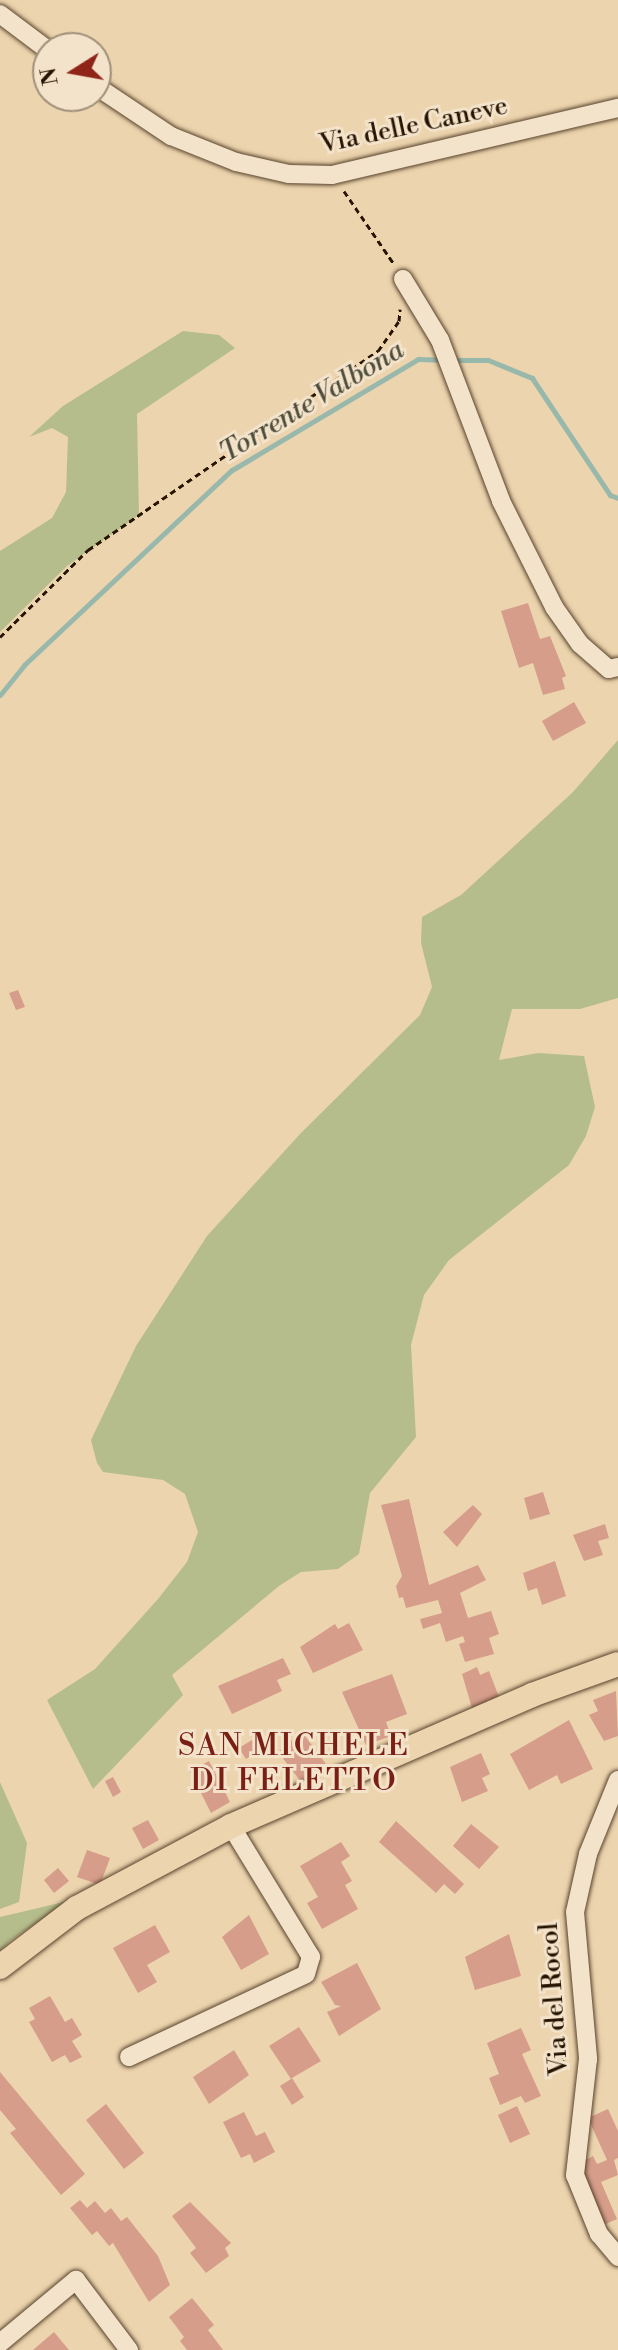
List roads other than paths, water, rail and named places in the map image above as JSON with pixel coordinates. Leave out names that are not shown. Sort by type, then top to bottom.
[{"type":"main road","points":[[0,1967],[77,1908],[231,1826],[518,1701],[618,1664]]},
{"type":"street","points":[[0,14],[32,38]]},
{"type":"street","name":"Via delle Caneve","points":[[112,97],[171,136],[236,162],[289,174],[332,175],[618,108]]},
{"type":"street","points":[[403,279],[440,340],[501,501],[554,607],[580,644],[609,669],[618,667]]},
{"type":"street","name":"Via del Rocol","points":[[618,1780],[588,1854],[575,1912],[588,2079],[575,2175],[599,2234],[618,2257]]},
{"type":"street","points":[[129,2057],[306,1974],[311,1957],[231,1826]]},
{"type":"street","points":[[0,2343],[76,2280],[129,2350]]},
{"type":"waterway","name":"Torrente Valbona","points":[[0,695],[24,665],[232,470],[418,359],[441,360]]},
{"type":"waterway","name":"Torrente Valbona","points":[[451,360],[488,360],[532,378],[610,495],[618,498]]},
{"type":"district","name":"SAN MICHELE DI FELETTO","points":[[294,1763]]}]
